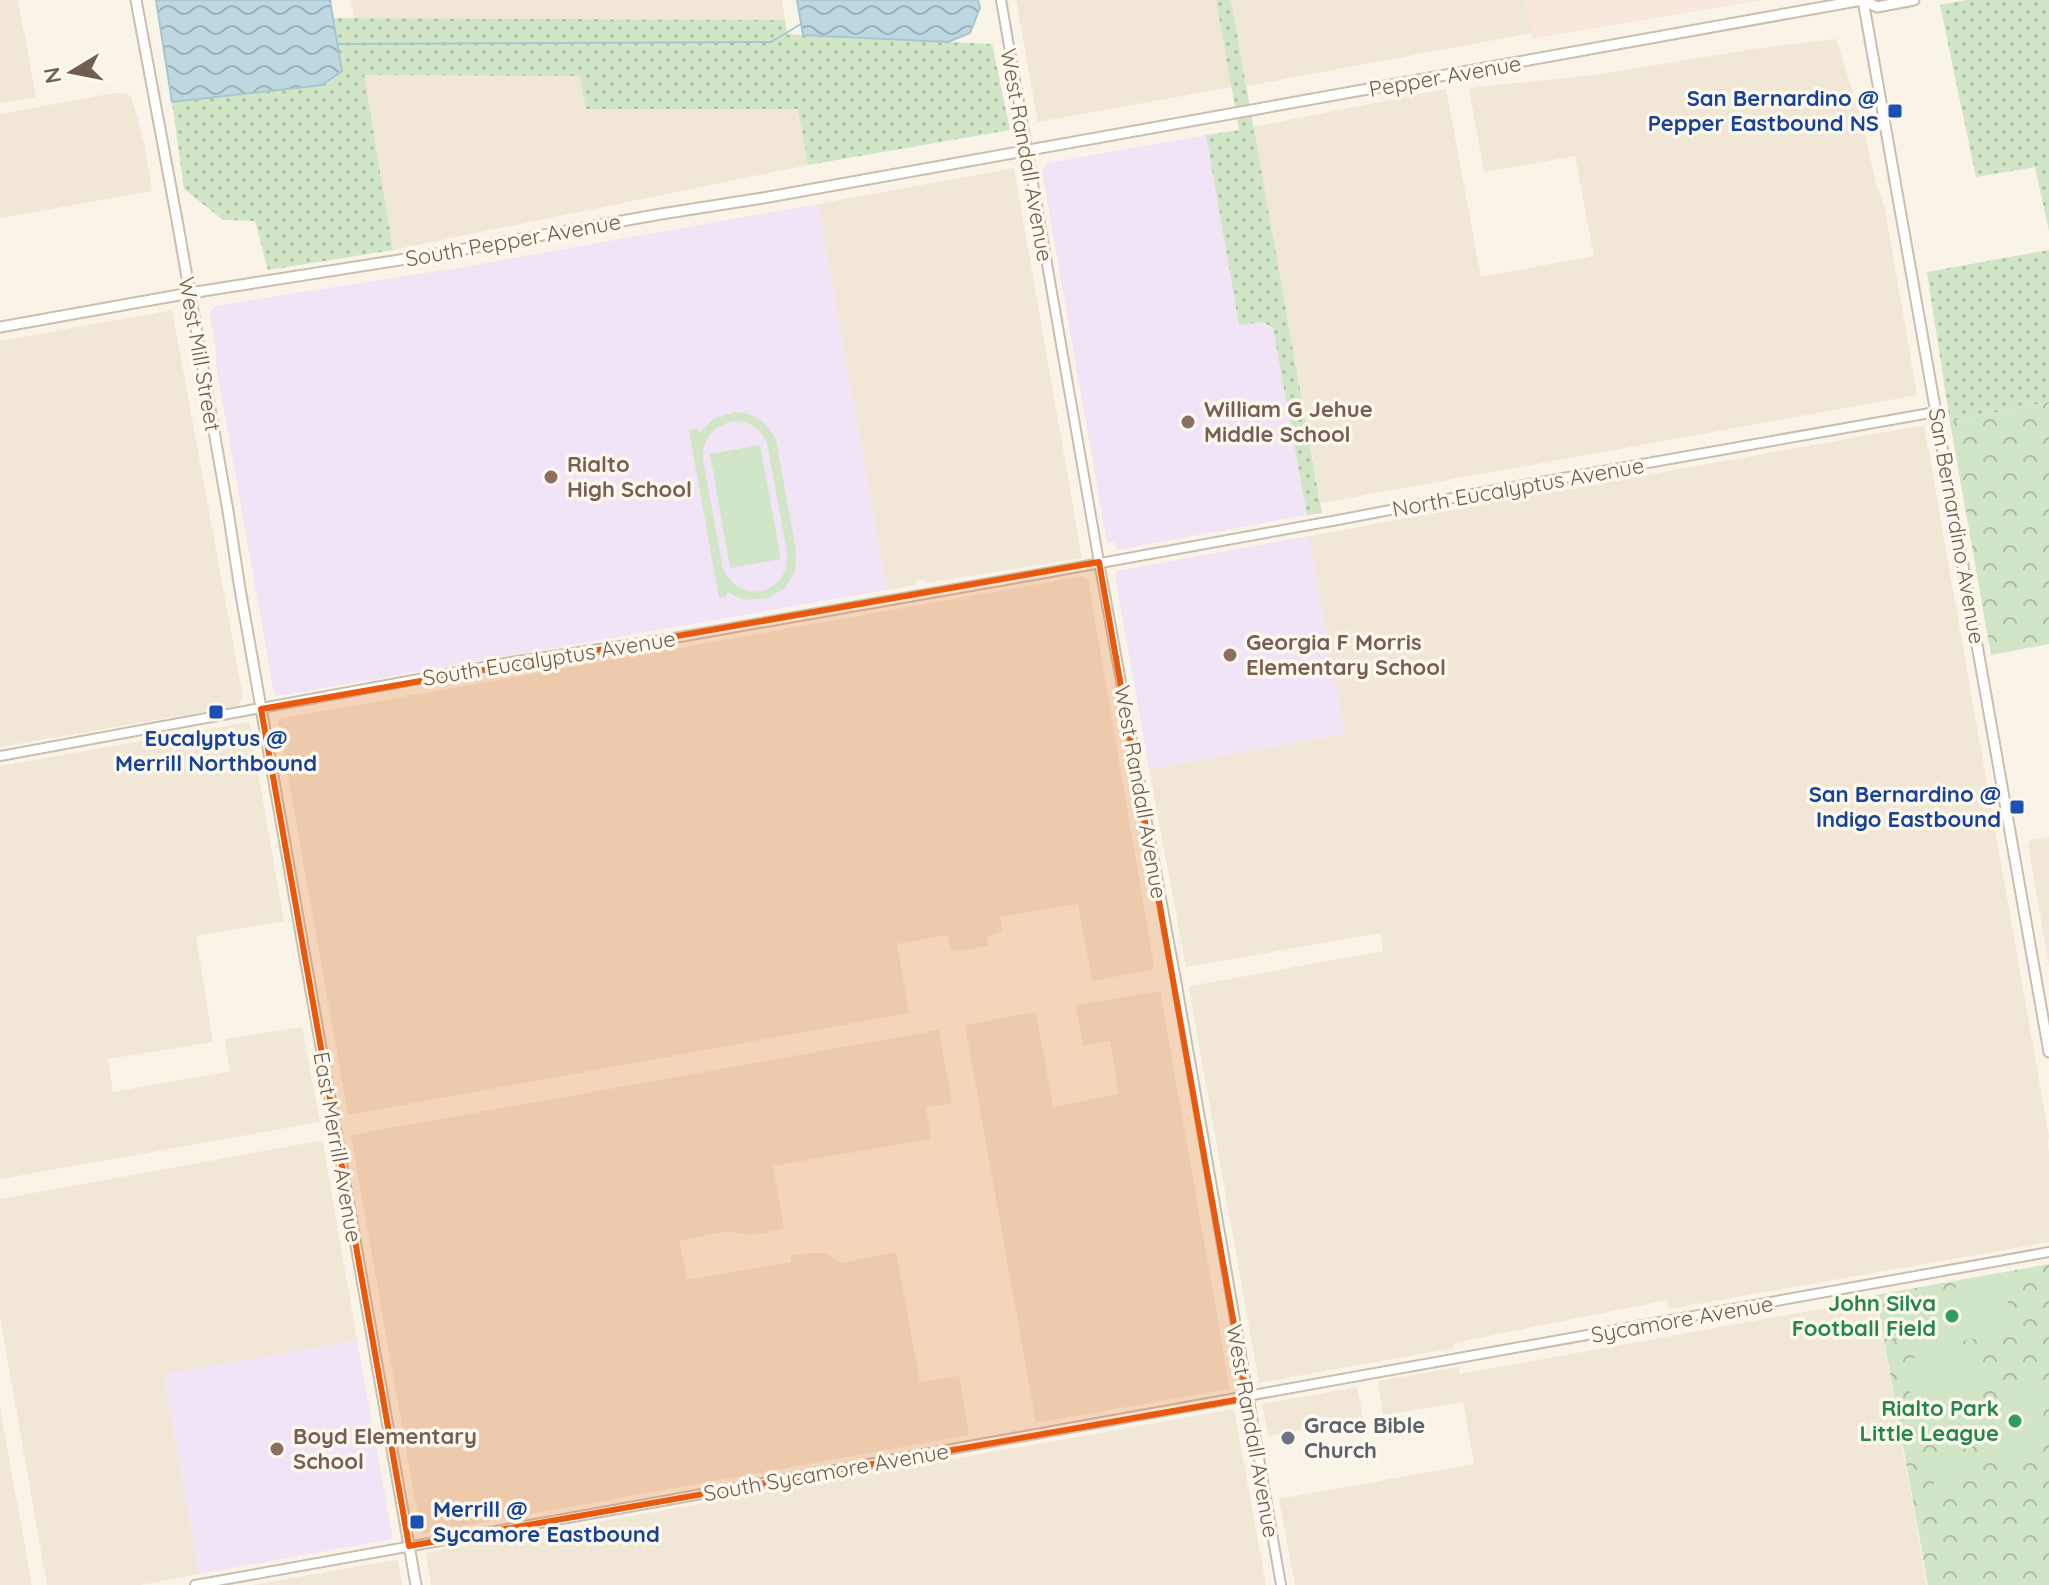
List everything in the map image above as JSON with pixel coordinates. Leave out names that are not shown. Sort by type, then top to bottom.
[{"type":"main road","name":"West Mill Street","points":[[136,0],[261,709]]},
{"type":"main road","name":"Pepper Avenue","points":[[1026,151],[1863,0],[1877,7],[1914,0]]},
{"type":"main road","name":"San Bernardino Avenue","points":[[1863,0],[2049,1052]]},
{"type":"main road","name":"South Pepper Avenue","points":[[0,327],[1026,151]]},
{"type":"main road","name":"East Merrill Avenue","points":[[261,709],[416,1585]]},
{"type":"street","name":"West Randall Avenue","points":[[1001,0],[1281,1585]]},
{"type":"street","name":"North Eucalyptus Avenue","points":[[1099,562],[1936,412]]},
{"type":"street","name":"South Eucalyptus Avenue","points":[[0,756],[519,661],[674,638],[1099,562]]},
{"type":"street","name":"Sycamore Avenue","points":[[1456,1360],[2049,1252]]},
{"type":"street","name":"South Sycamore Avenue","points":[[195,1585],[1456,1360]]},
{"type":"highlighted area","points":[[1099,562],[1247,1398],[409,1546],[261,709]]},
{"type":"shaded area","points":[[0,0],[18,0],[36,97],[0,103]]},
{"type":"shaded area","points":[[351,0],[782,0],[785,20],[354,18]]},
{"type":"shaded area","points":[[1016,0],[1216,0],[1232,87],[1038,122]]},
{"type":"shaded area","points":[[1231,0],[1525,0],[1531,33],[1247,86]]},
{"type":"shaded area","points":[[1525,0],[1762,0],[1532,39]]},
{"type":"shaded area","points":[[1836,39],[1885,209],[1917,395],[1321,503],[1253,127],[1446,89],[1481,277],[1594,256],[1575,156],[1484,172],[1469,88],[1602,74]]},
{"type":"shaded area","points":[[363,75],[581,76],[587,109],[799,109],[808,165],[393,250]]},
{"type":"shaded area","points":[[114,93],[131,96],[144,143],[152,191],[0,218],[0,114]]},
{"type":"shaded area","name":"William G Jehue Middle School","points":[[1206,135],[1239,324],[1263,322],[1273,328],[1307,515],[1117,550],[1114,542],[1107,543],[1042,171],[1048,163]]},
{"type":"shaded area","points":[[1014,168],[1082,558],[926,583],[924,579],[916,581],[916,585],[887,590],[818,204]]},
{"type":"shaded area","name":"Rialto High School","points":[[818,204],[887,590],[278,696],[274,693],[216,365],[209,314],[215,306],[463,267]]},
{"type":"shaded area","points":[[172,310],[243,697],[237,706],[0,747],[0,341]]},
{"type":"shaded area","points":[[1924,425],[2049,1137],[2049,1242],[1669,1309],[1667,1300],[1454,1343],[1454,1348],[1259,1383],[1189,989],[1191,986],[1383,951],[1380,933],[1186,967],[1149,769],[1345,734],[1309,536]]},
{"type":"shaded area","name":"Georgia F Morris Elementary School","points":[[1309,536],[1345,734],[1149,769],[1116,571]]},
{"type":"shaded area","points":[[1083,576],[1088,579],[1154,965],[1151,970],[1092,981],[1078,904],[1000,917],[1002,932],[987,936],[988,946],[952,952],[948,935],[897,944],[909,1013],[348,1115],[278,719]]},
{"type":"shaded area","points":[[249,722],[284,921],[196,936],[213,1042],[108,1059],[113,1092],[230,1071],[225,1039],[302,1027],[320,1122],[0,1179],[0,766]]},
{"type":"shaded area","points":[[2049,837],[2049,965],[2028,844],[2031,840]]},
{"type":"shaded area","points":[[1160,991],[1230,1389],[1036,1423],[965,1025],[1036,1012],[1053,1107],[1119,1094],[1110,1041],[1083,1046],[1076,1005]]},
{"type":"shaded area","points":[[939,1030],[952,1103],[926,1107],[931,1139],[773,1166],[784,1229],[752,1235],[727,1231],[679,1241],[687,1280],[791,1262],[791,1256],[809,1253],[826,1253],[842,1263],[896,1252],[920,1382],[959,1376],[969,1435],[421,1534],[351,1135]]},
{"type":"shaded area","points":[[319,1141],[323,1143],[357,1340],[164,1375],[199,1574],[140,1585],[47,1585],[0,1317],[0,1199]]},
{"type":"shaded area","points":[[1876,1299],[1927,1585],[1295,1585],[1279,1499],[1474,1464],[1463,1402],[1383,1415],[1378,1381],[1459,1367],[1460,1374]]},
{"type":"shaded area","name":"Boyd Elementary School","points":[[357,1340],[393,1539],[199,1574],[164,1374]]},
{"type":"shaded area","points":[[1357,1387],[1363,1418],[1268,1436],[1262,1404]]},
{"type":"shaded area","points":[[0,1408],[32,1585],[0,1585]]},
{"type":"shaded area","points":[[1234,1409],[1266,1585],[431,1585],[426,1554],[429,1552]]},
{"type":"shaded area","points":[[398,1561],[402,1585],[252,1585]]},
{"type":"green space","points":[[1216,0],[1231,0],[1322,513],[1307,515],[1273,328],[1263,322],[1239,325],[1206,135],[1239,130]]},
{"type":"green space","points":[[1967,0],[2049,0],[2049,231],[2035,167],[1976,177],[1940,5]]},
{"type":"green space","points":[[333,18],[785,20],[787,34],[992,44],[1010,130],[808,165],[798,109],[586,109],[580,76],[364,75],[393,250],[268,270],[255,221],[223,220],[184,189],[172,102],[322,85],[342,71]]},
{"type":"green space","points":[[2049,250],[2049,402],[1950,422],[1927,272]]},
{"type":"green space","points":[[2049,402],[2049,644],[1991,655],[1950,422]]},
{"type":"green space","points":[[736,412],[749,414],[765,424],[776,440],[796,551],[795,571],[785,588],[768,598],[749,600],[727,591],[727,596],[719,598],[689,430],[698,428],[699,433],[715,418]],"holes":[[[741,422],[759,430],[767,443],[787,552],[781,578],[763,590],[741,588],[731,581],[723,569],[703,460],[711,433],[721,425]]]},
{"type":"green space","points":[[760,445],[781,559],[730,568],[710,454]]},
{"type":"green space","points":[[2049,1264],[2049,1585],[1928,1585],[1876,1295]]},
{"type":"green space","name":"John Silva Football Field","points":[[2003,1278],[2014,1331],[1901,1353],[1890,1300]]},
{"type":"green space","points":[[1974,1347],[1978,1378],[1969,1402],[1959,1416],[1948,1424],[1917,1433],[1907,1363],[1912,1358]]},
{"type":"green space","name":"Rialto Park Little League","points":[[2033,1381],[2044,1418],[2042,1456],[2006,1462],[1984,1463],[1979,1460],[1979,1433],[1989,1409],[2007,1391]]},
{"type":"green space","points":[[1934,1453],[1951,1455],[1960,1460],[1967,1476],[1959,1486],[1936,1490],[1932,1486]]},
{"type":"water","points":[[156,0],[330,0],[342,71],[322,85],[172,102]]},
{"type":"water","points":[[797,0],[978,0],[980,8],[970,33],[948,42],[803,35]]},
{"type":"waterway","points":[[337,44],[771,42],[801,24]]},
{"type":"place","name":"San Bernardino @ Pepper Eastbound NS","points":[[1895,111]]},
{"type":"place","name":"William G Jehue Middle School","points":[[1188,422]]},
{"type":"place","name":"Rialto High School","points":[[551,477]]},
{"type":"place","name":"Georgia F Morris Elementary School","points":[[1230,655]]},
{"type":"place","name":"Eucalyptus @ Merrill Northbound","points":[[216,712]]},
{"type":"place","name":"San Bernardino @ Indigo Eastbound","points":[[2017,807]]},
{"type":"place","name":"John Silva Football Field","points":[[1952,1316]]},
{"type":"place","name":"Rialto Park Little League","points":[[2015,1421]]},
{"type":"place","name":"Grace Bible Church","points":[[1288,1438]]},
{"type":"place","name":"Boyd Elementary School","points":[[277,1449]]},
{"type":"place","name":"Merrill @ Sycamore Eastbound","points":[[417,1522]]}]
